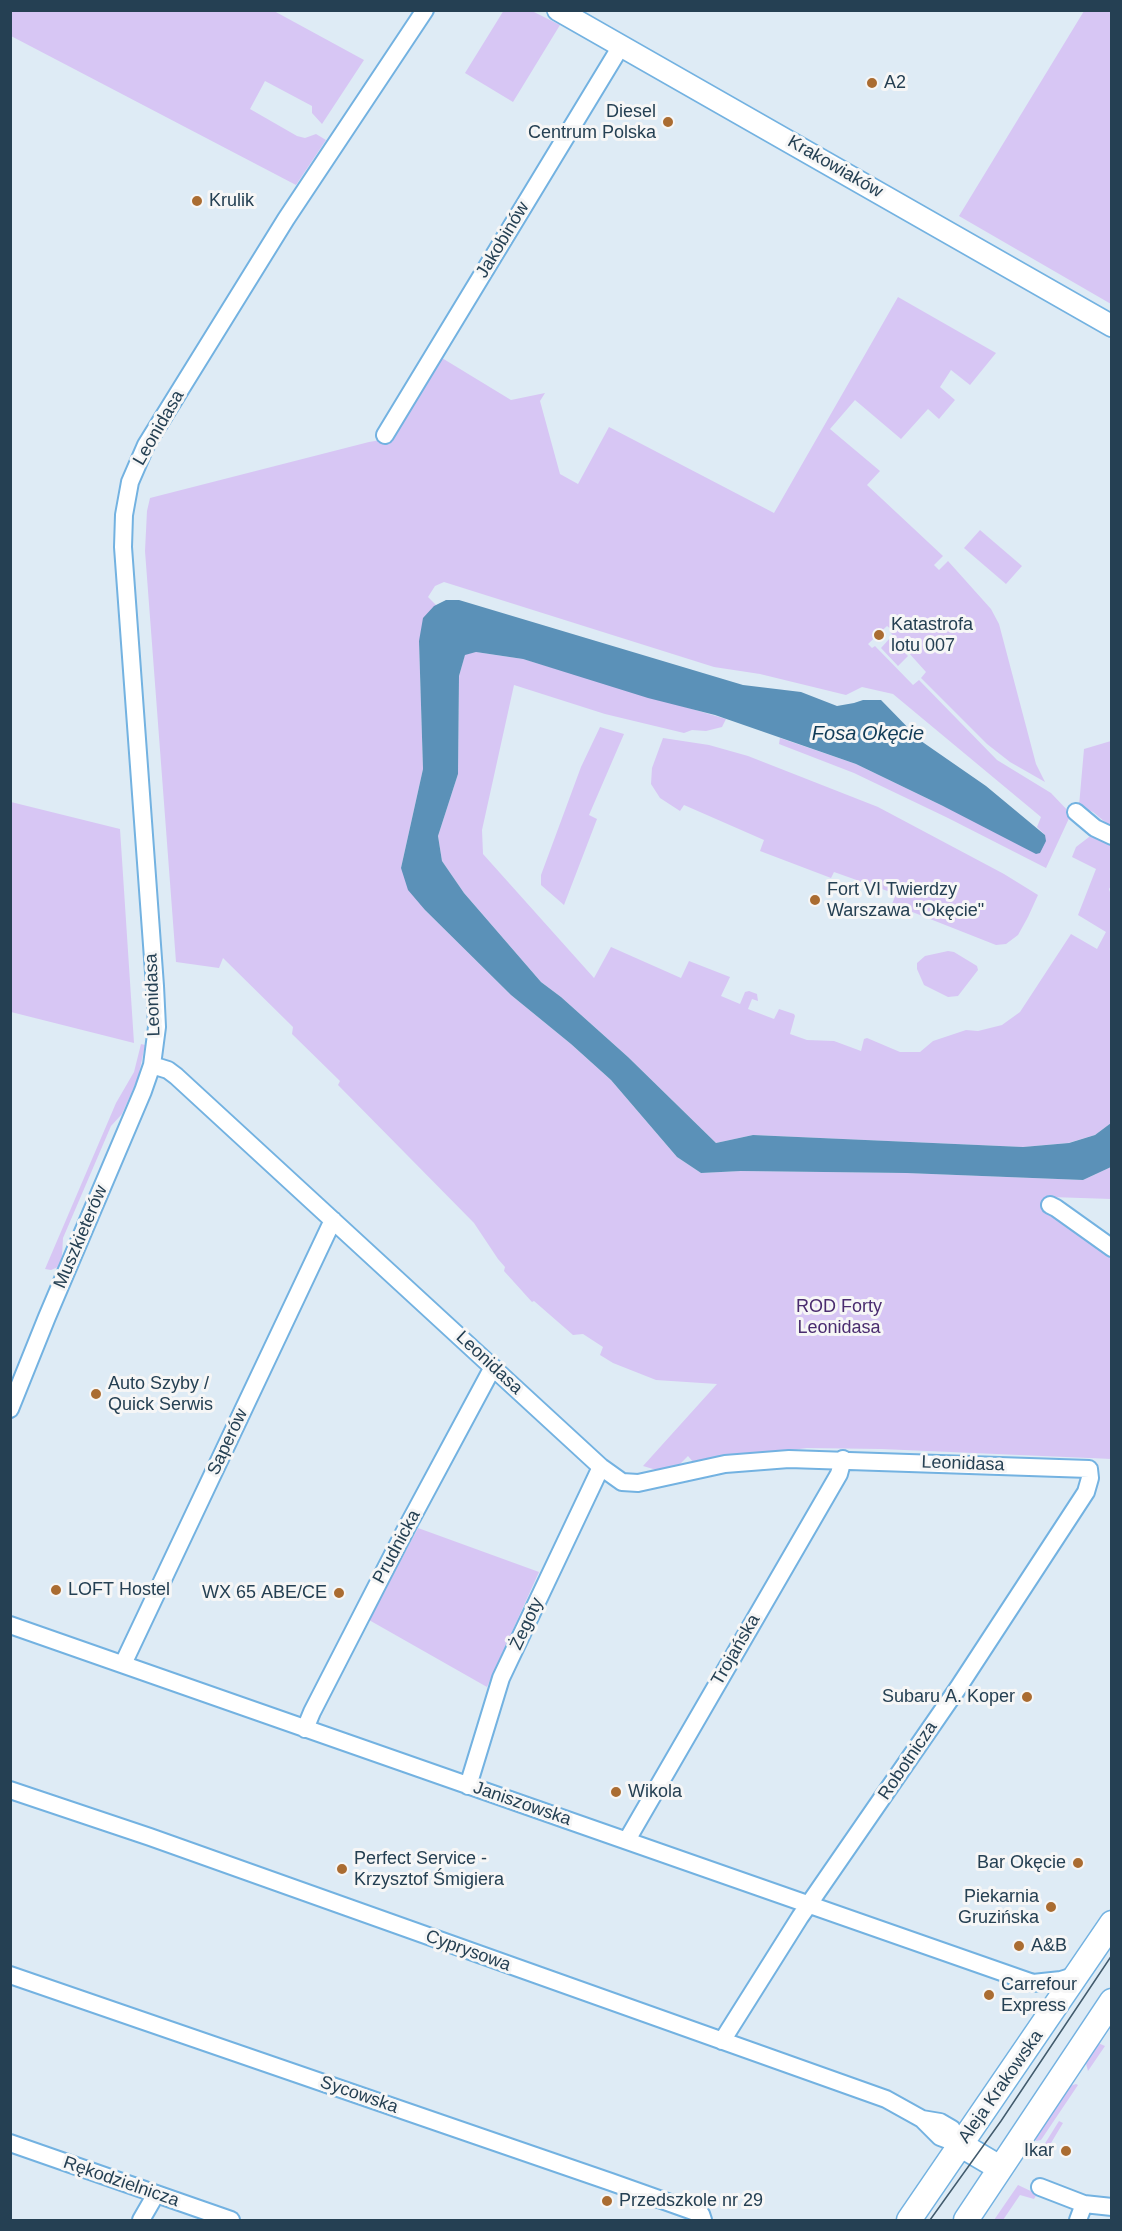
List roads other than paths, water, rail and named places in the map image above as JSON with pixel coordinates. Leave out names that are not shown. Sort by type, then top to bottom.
[{"type":"main road","name":"Aleja Krakowska","points":[[909,2220],[1112,1923]]},
{"type":"main road","points":[[966,2220],[1112,2001]]},
{"type":"main road","points":[[961,2145],[1000,2168]]},
{"type":"street","name":"Leonidasa","points":[[425,10],[264,253],[146,445],[129,489],[123,523],[123,559],[155,986],[157,1027],[152,1065],[173,1073],[601,1467],[619,1481],[627,1483],[738,1462],[789,1459],[1089,1469],[1090,1478]]},
{"type":"street","name":"Krakowiaków","points":[[558,10],[1112,326]]},
{"type":"street","name":"Jakobinów","points":[[386,435],[621,46]]},
{"type":"street","points":[[1076,812],[1095,828],[1112,836]]},
{"type":"street","name":"Muszkieterów","points":[[10,1409],[152,1065]]},
{"type":"street","points":[[1050,1205],[1112,1248]]},
{"type":"street","name":"Saperów","points":[[123,1664],[333,1220]]},
{"type":"street","name":"Prudnicka","points":[[305,1729],[407,1527],[493,1367]]},
{"type":"street","name":"Trojańska","points":[[627,1840],[839,1474],[843,1460]]},
{"type":"street","name":"Żegoty","points":[[468,1786],[501,1678],[601,1467]]},
{"type":"street","name":"Robotnicza","points":[[722,2041],[809,1904],[958,1688],[1086,1492],[1090,1478]]},
{"type":"street","name":"Janiszowska","points":[[10,1625],[1033,1983],[1061,1980],[1077,1975]]},
{"type":"street","name":"Cyprysowa","points":[[10,1790],[886,2099],[922,2119],[937,2134],[961,2145]]},
{"type":"street","name":"Sycowska","points":[[10,1975],[622,2186],[701,2214],[703,2220]]},
{"type":"street","points":[[1033,1983],[1046,2002],[1049,2016]]},
{"type":"street","name":"Rękodzielnicza","points":[[10,2143],[231,2220]]},
{"type":"street","points":[[1040,2187],[1084,2204],[1112,2207]]},
{"type":"street","points":[[141,2220],[156,2194]]},
{"type":"street","points":[[1078,2220],[1084,2204]]},
{"type":"water","name":"Fosa Okęcie","points":[[446,600],[459,600],[743,685],[801,692],[837,706],[863,700],[881,700],[921,741],[986,786],[1045,835],[1046,841],[1040,853],[1036,854],[856,764],[715,715],[648,698],[523,659],[476,652],[465,655],[459,676],[458,774],[438,836],[442,861],[464,893],[541,982],[628,1057],[716,1143],[753,1135],[1023,1147],[1069,1143],[1095,1135],[1111,1123],[1111,1167],[1083,1180],[906,1173],[741,1171],[701,1173],[677,1157],[611,1080],[511,995],[425,910],[408,890],[401,868],[423,769],[419,641],[423,618],[434,606]]},
{"type":"tram line","points":[[930,2220],[1001,2121],[1112,1955]]},
{"type":"place","name":"A2","points":[[872,83]]},
{"type":"place","name":"Diesel Centrum Polska","points":[[668,122]]},
{"type":"place","name":"Krulik","points":[[197,201]]},
{"type":"place","name":"Katastrofa lotu 007","points":[[879,635]]},
{"type":"place","name":"Fort VI Twierdzy Warszawa \"Okęcie\"","points":[[815,900]]},
{"type":"place","name":"Auto Szyby / Quick Serwis","points":[[96,1394]]},
{"type":"place","name":"LOFT Hostel","points":[[56,1590]]},
{"type":"place","name":"WX 65 ABE/CE","points":[[339,1593]]},
{"type":"place","name":"Subaru A. Koper","points":[[1027,1697]]},
{"type":"place","name":"Wikola","points":[[616,1792]]},
{"type":"place","name":"Bar Okęcie","points":[[1078,1863]]},
{"type":"place","name":"Perfect Service - Krzysztof Śmigiera","points":[[342,1869]]},
{"type":"place","name":"Piekarnia Gruzińska","points":[[1051,1907]]},
{"type":"place","name":"A&B","points":[[1019,1946]]},
{"type":"place","name":"Carrefour Express","points":[[989,1995]]},
{"type":"place","name":"Ikar","points":[[1066,2151]]},
{"type":"place","name":"Przedszkole nr 29","points":[[607,2201]]},
{"type":"park label","name":"ROD Forty Leonidasa","points":[[839,1317]]}]
